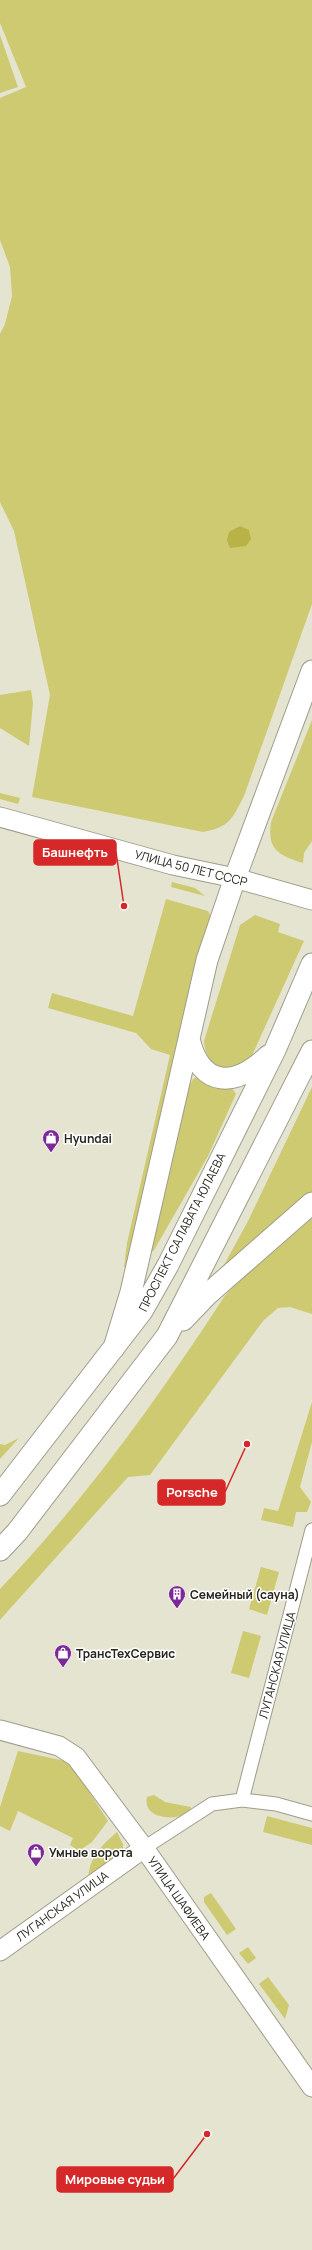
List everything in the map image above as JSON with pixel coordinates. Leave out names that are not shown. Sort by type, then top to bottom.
[{"type":"main road","points":[[114,1348],[131,1292],[207,960],[235,878],[312,671]]},
{"type":"main road","name":"ПРОСПЕКТ САЛАВАТА ЮЛАЕВА","points":[[0,1495],[142,1311],[168,1265],[274,1050],[312,964]]},
{"type":"main road","points":[[189,1039],[192,1054],[204,1071],[215,1077],[237,1077],[247,1073],[274,1050]]},
{"type":"main road","points":[[167,1336],[312,1051]]},
{"type":"main road","points":[[0,1550],[17,1532],[167,1336],[208,1294],[312,1203]]},
{"type":"street","name":"УЛИЦА 50 ЛЕТ СССР","points":[[0,817],[173,865],[235,878],[312,900]]},
{"type":"street","name":"ЛУГАНСКАЯ УЛИЦА","points":[[242,1800],[312,1530]]},
{"type":"street","name":"УЛИЦА ШАФИЕВА","points":[[0,1730],[59,1746],[76,1757],[144,1848],[312,2087]]},
{"type":"street","points":[[144,1848],[212,1804],[242,1800],[276,1804],[312,1814]]},
{"type":"street","name":"ЛУГАНСКАЯ УЛИЦА","points":[[0,1951],[144,1848]]},
{"type":"shaded area","points":[[0,0],[312,0],[312,604],[244,796],[229,821],[219,828],[212,830],[203,832],[32,797],[50,695],[14,531],[0,502],[0,334],[5,324],[12,296],[10,267],[0,240],[0,98],[26,87],[0,23]]},
{"type":"shaded area","points":[[0,35],[18,87],[0,93]]},
{"type":"shaded area","points":[[240,526],[249,530],[251,539],[246,546],[230,548],[227,540],[229,532]]},
{"type":"shaded area","points":[[31,690],[33,703],[29,746],[0,728],[0,695]]},
{"type":"shaded area","points":[[312,720],[312,841],[304,853],[303,863],[287,857],[276,850],[271,839],[270,831],[271,822]]},
{"type":"shaded area","points":[[0,793],[20,798],[18,804],[0,799]]},
{"type":"shaded area","points":[[172,882],[195,888],[205,896],[171,887]]},
{"type":"shaded area","points":[[166,899],[208,911],[212,918],[132,1270],[124,1267],[127,1243],[170,1055],[151,1049],[136,1033],[48,1008],[52,993],[133,1016]]},
{"type":"shaded area","points":[[255,915],[280,924],[278,932],[304,941],[250,1060],[243,1067],[217,1068],[208,1056],[204,1041],[240,925]]},
{"type":"shaded area","points":[[197,1077],[205,1079],[216,1087],[232,1088],[236,1094],[208,1156],[153,1252],[151,1248],[188,1089],[193,1079]]},
{"type":"shaded area","points":[[312,1087],[312,1197],[218,1276],[248,1221]]},
{"type":"shaded area","points":[[312,1218],[312,1314],[290,1307],[278,1308],[263,1321],[150,1475],[128,1477],[0,1620],[0,1589],[91,1485],[173,1374],[224,1297],[238,1281]]},
{"type":"shaded area","points":[[312,1402],[312,1442],[300,1487],[311,1502],[307,1512],[296,1512],[293,1527],[261,1520],[264,1508],[278,1511]]},
{"type":"shaded area","points":[[19,1438],[0,1459],[0,1444],[5,1445]]},
{"type":"shaded area","points":[[261,1567],[279,1572],[267,1615],[249,1609]]},
{"type":"shaded area","points":[[243,1631],[261,1636],[249,1678],[231,1673]]},
{"type":"shaded area","points":[[18,1751],[70,1762],[108,1821],[92,1842],[79,1851],[70,1845],[73,1838],[18,1811],[10,1831],[0,1826],[0,1807]]},
{"type":"shaded area","points":[[154,1795],[165,1802],[191,1807],[190,1812],[177,1817],[155,1814],[147,1805],[147,1797]]},
{"type":"shaded area","points":[[267,1816],[312,1828],[312,1845],[263,1832]]},
{"type":"shaded area","points":[[117,1832],[123,1844],[123,1851],[88,1881],[91,1865],[96,1853]]},
{"type":"shaded area","points":[[211,1893],[236,1929],[227,1935],[204,1902],[204,1897]]},
{"type":"shaded area","points":[[248,1947],[256,1958],[248,1964],[239,1953]]},
{"type":"shaded area","points":[[268,1977],[289,2005],[285,2019],[259,1984]]},
{"type":"place","name":"Башнефть","points":[[124,906]]},
{"type":"place","name":"Hyundai","points":[[51,1153]]},
{"type":"place","name":"Porsche","points":[[247,1444]]},
{"type":"place","name":"Семейный (сауна)","points":[[177,1609]]},
{"type":"place","name":"ТрансТехСервис","points":[[63,1668]]},
{"type":"place","name":"Умные ворота","points":[[36,1867]]},
{"type":"place","name":"Мировые судьи","points":[[207,2134]]}]
